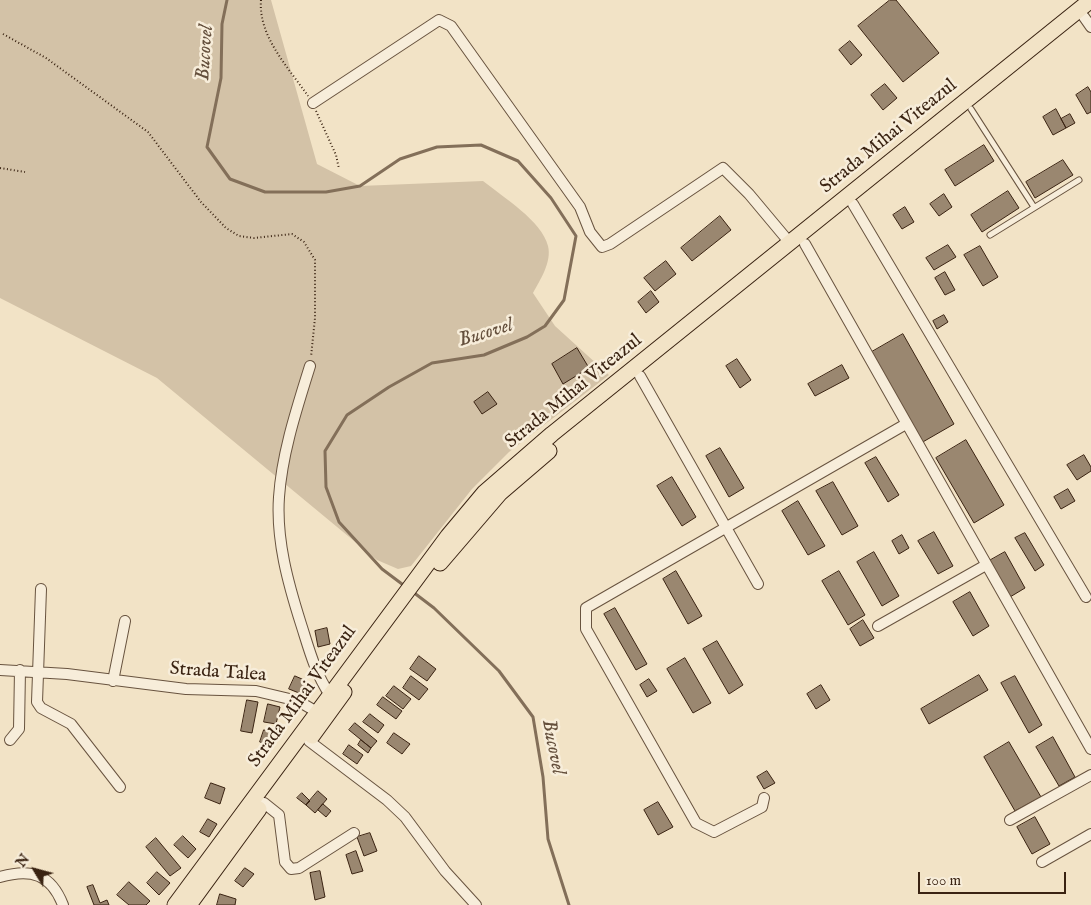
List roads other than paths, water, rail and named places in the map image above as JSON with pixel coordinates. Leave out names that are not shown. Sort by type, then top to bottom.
[{"type":"main road","name":"Strada Mihai Viteazul","points":[[433,564],[500,493],[797,243],[1091,0]]},
{"type":"main road","name":"Strada Mihai Viteazul","points":[[189,905],[309,741],[468,511],[504,475],[797,243],[853,204],[970,109],[1089,18]]},
{"type":"main road","name":"Strada Mihai Viteazul","points":[[175,905],[317,712],[386,627]]},
{"type":"street","points":[[313,103],[439,20],[451,26],[580,207],[590,232],[602,247],[610,244],[723,168],[797,243],[906,424],[1091,749]]},
{"type":"street","points":[[853,204],[1086,597]]},
{"type":"street","points":[[310,366],[285,461],[279,497],[281,538],[289,587],[318,678],[330,695]]},
{"type":"street","points":[[640,376],[758,584]]},
{"type":"street","points":[[764,798],[762,807],[714,832],[696,824],[586,629],[586,608],[906,424]]},
{"type":"street","points":[[878,626],[986,565]]},
{"type":"street","points":[[41,589],[37,702],[41,708],[71,724],[120,787]]},
{"type":"street","points":[[113,680],[125,621]]},
{"type":"street","name":"Strada Talea","points":[[0,670],[20,670],[186,689],[256,691],[298,701],[317,712]]},
{"type":"street","points":[[10,740],[19,729],[20,670]]},
{"type":"street","points":[[309,741],[387,800],[406,817],[445,871],[476,905]]},
{"type":"street","points":[[1010,820],[1091,775]]},
{"type":"street","points":[[264,802],[279,815],[285,862],[291,869],[298,868],[354,833]]},
{"type":"street","points":[[1042,862],[1091,834]]},
{"type":"street","points":[[0,876],[24,872],[41,876],[54,886],[63,905]]},
{"type":"lane","points":[[970,109],[1034,207]]},
{"type":"lane","points":[[990,235],[1079,180]]},
{"type":"waterway","name":"Bucovel","points":[[227,0],[222,24],[221,78],[207,147],[230,179],[265,192],[326,192],[360,186],[400,159],[437,147],[481,145],[518,161],[551,198],[576,236],[564,300],[545,326],[527,337],[484,355],[432,363],[389,387],[347,415],[325,451],[326,487],[339,522],[382,569],[406,587]]},
{"type":"waterway","name":"Bucovel","points":[[413,592],[434,608],[499,671],[533,717],[543,777],[548,839],[569,905]]}]
